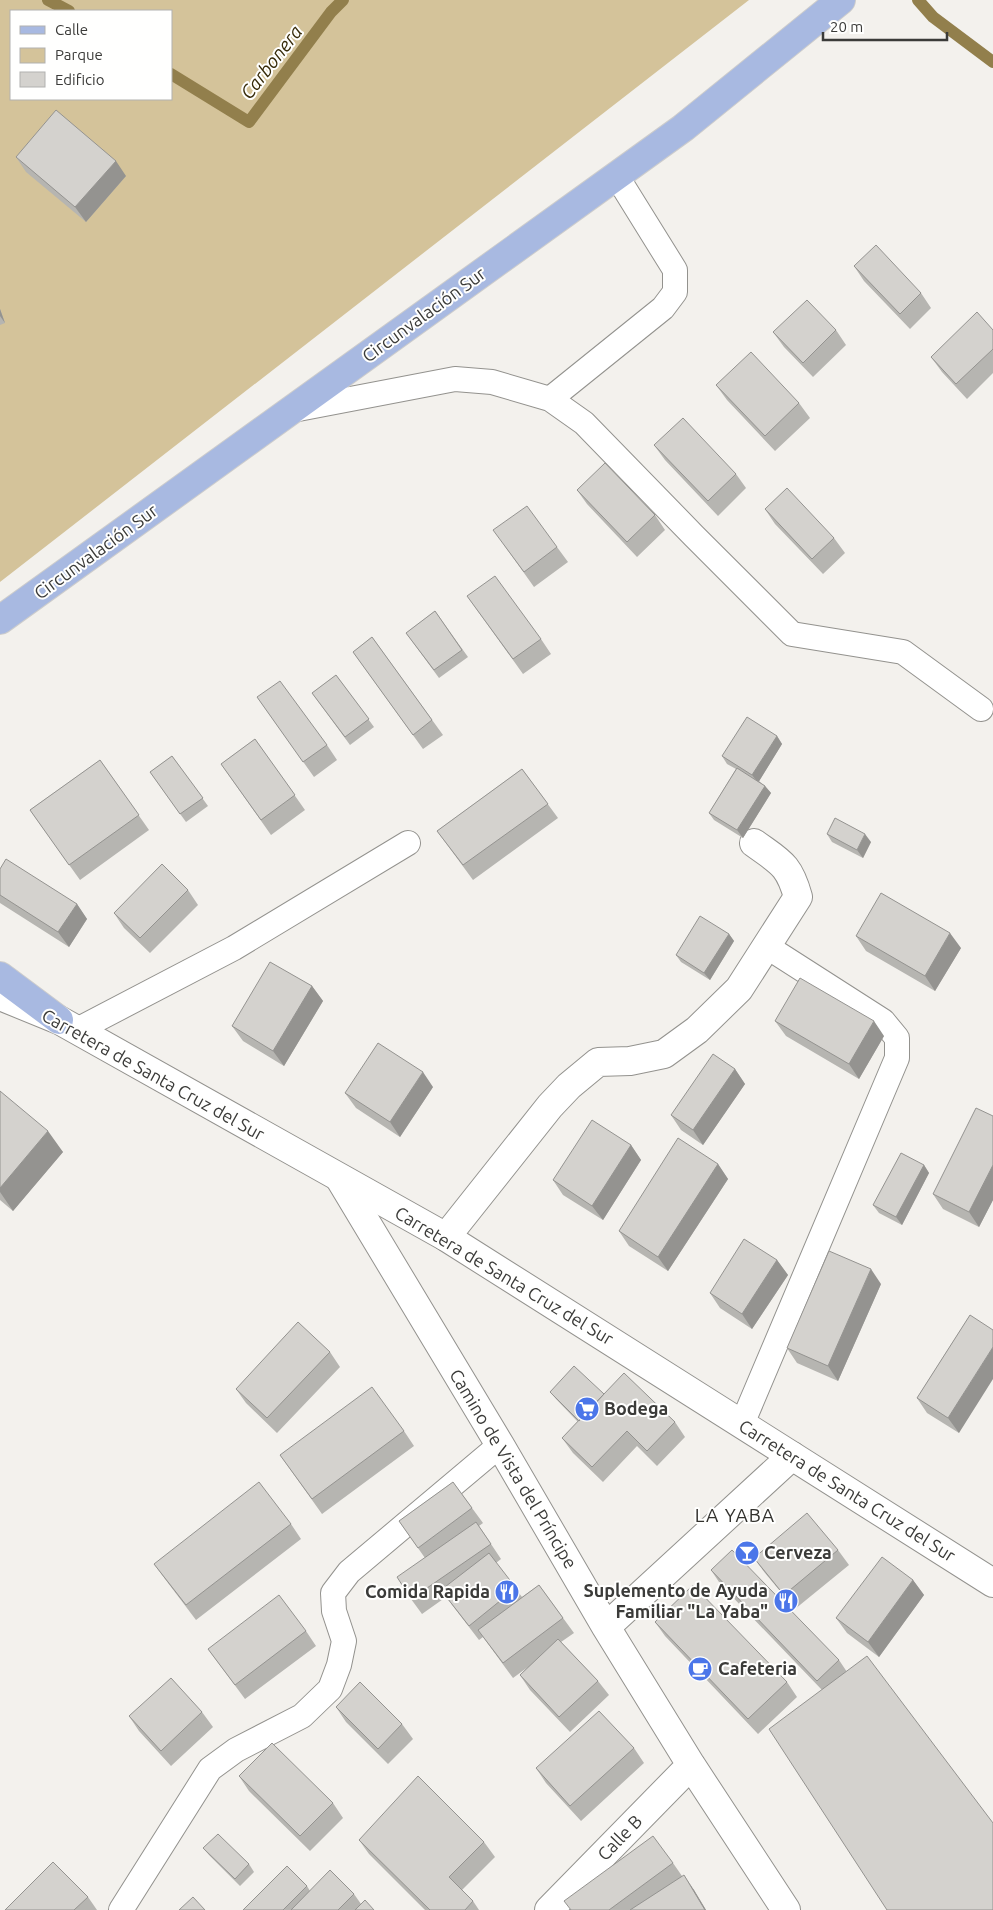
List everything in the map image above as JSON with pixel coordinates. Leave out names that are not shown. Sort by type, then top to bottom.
[{"type":"main road","name":"Circunvalación Sur","points":[[0,620],[683,128],[841,0]]},
{"type":"main road","points":[[0,976],[68,1025]]},
{"type":"street","points":[[446,1237],[568,1086],[598,1062],[630,1061],[664,1054],[697,1030],[739,989],[798,897],[794,881],[784,865],[754,843]]},
{"type":"street","name":"Carretera de Santa Cruz del Sur","points":[[0,996],[68,1025],[446,1237],[993,1583]]},
{"type":"street","name":"Camino de Vista del Príncipe","points":[[340,1179],[500,1445],[606,1627],[691,1765],[786,1910]]},
{"type":"street","points":[[606,1627],[792,1456]]},
{"type":"street","name":"Calle B","points":[[549,1910],[691,1765]]},
{"type":"lane","points":[[550,399],[663,308],[674,292],[675,270],[616,175]]},
{"type":"lane","points":[[291,411],[455,379],[492,382],[550,399],[584,423],[792,634],[903,652],[981,709]]},
{"type":"lane","points":[[68,1025],[234,948],[408,843]]},
{"type":"lane","points":[[742,1424],[897,1058],[897,1038],[883,1021],[766,946]]},
{"type":"lane","points":[[121,1910],[210,1769],[236,1750],[302,1716],[330,1689],[339,1665],[344,1641],[334,1611],[333,1593],[349,1572],[500,1445]]},
{"type":"green space","points":[[0,0],[749,0],[0,582]]},
{"type":"building","points":[[56,110],[116,161],[75,207],[16,157]]},
{"type":"building","points":[[876,245],[921,293],[900,314],[854,266]]},
{"type":"building","points":[[807,300],[836,330],[803,363],[773,332]]},
{"type":"building","points":[[977,312],[993,330],[993,349],[956,384],[931,357]]},
{"type":"building","points":[[751,352],[799,403],[765,436],[716,385]]},
{"type":"building","points":[[683,418],[736,474],[708,501],[654,445]]},
{"type":"building","points":[[605,463],[655,515],[627,542],[577,490]]},
{"type":"building","points":[[787,488],[834,538],[812,559],[765,509]]},
{"type":"building","points":[[527,506],[557,547],[524,572],[493,530]]},
{"type":"building","points":[[495,576],[541,639],[513,659],[467,596]]},
{"type":"building","points":[[435,611],[462,650],[434,670],[406,633]]},
{"type":"building","points":[[372,637],[432,720],[413,735],[353,652]]},
{"type":"building","points":[[336,675],[369,719],[345,737],[312,693]]},
{"type":"building","points":[[280,681],[327,745],[303,762],[257,697]]},
{"type":"building","points":[[747,717],[777,736],[752,775],[722,756]]},
{"type":"building","points":[[255,739],[295,795],[261,820],[221,764]]},
{"type":"building","points":[[172,756],[203,798],[180,814],[150,772]]},
{"type":"building","points":[[100,760],[139,815],[69,865],[30,810]]},
{"type":"building","points":[[737,768],[765,786],[737,830],[709,813]]},
{"type":"building","points":[[522,769],[548,804],[463,865],[437,831]]},
{"type":"building","points":[[835,818],[865,834],[857,850],[827,834]]},
{"type":"building","points":[[6,859],[77,904],[58,932],[0,895],[0,869]]},
{"type":"building","points":[[162,864],[188,890],[140,938],[114,913]]},
{"type":"building","points":[[881,893],[950,933],[925,976],[856,936]]},
{"type":"building","points":[[700,916],[729,934],[704,973],[676,955]]},
{"type":"building","points":[[270,962],[312,986],[273,1051],[232,1026]]},
{"type":"building","points":[[800,978],[874,1021],[849,1064],[775,1021]]},
{"type":"building","points":[[378,1043],[423,1072],[390,1122],[345,1093]]},
{"type":"building","points":[[713,1054],[735,1069],[693,1130],[671,1115]]},
{"type":"building","points":[[0,1091],[48,1131],[0,1188]]},
{"type":"building","points":[[976,1108],[993,1116],[993,1165],[969,1212],[933,1194]]},
{"type":"building","points":[[592,1120],[631,1145],[592,1206],[553,1180]]},
{"type":"building","points":[[678,1138],[718,1164],[658,1257],[619,1231]]},
{"type":"building","points":[[901,1153],[924,1165],[896,1217],[873,1205]]},
{"type":"building","points":[[744,1239],[777,1260],[742,1314],[710,1293]]},
{"type":"building","points":[[829,1251],[871,1269],[828,1366],[787,1348]]},
{"type":"building","points":[[970,1315],[993,1330],[993,1347],[948,1418],[917,1398]]},
{"type":"building","points":[[298,1322],[330,1352],[267,1418],[236,1389]]},
{"type":"building","points":[[574,1366],[604,1394],[579,1421],[550,1392]]},
{"type":"building","points":[[624,1373],[675,1422],[647,1451],[627,1431],[592,1467],[562,1438]]},
{"type":"building","points":[[372,1387],[404,1431],[312,1499],[280,1455]]},
{"type":"building","points":[[259,1482],[291,1524],[186,1605],[154,1564]]},
{"type":"building","points":[[453,1482],[472,1508],[418,1548],[399,1521]]},
{"type":"building","points":[[807,1513],[838,1550],[784,1595],[754,1558]]},
{"type":"building","points":[[476,1522],[491,1544],[411,1599],[397,1577]]},
{"type":"building","points":[[732,1550],[839,1660],[817,1681],[711,1570]]},
{"type":"building","points":[[489,1553],[516,1588],[469,1626],[441,1590]]},
{"type":"building","points":[[882,1557],[913,1580],[868,1642],[836,1618]]},
{"type":"building","points":[[539,1585],[563,1618],[503,1663],[478,1630]]},
{"type":"building","points":[[693,1585],[787,1682],[748,1719],[655,1622]]},
{"type":"building","points":[[279,1595],[306,1631],[235,1685],[208,1649]]},
{"type":"building","points":[[558,1639],[598,1681],[559,1717],[520,1675]]},
{"type":"building","points":[[867,1656],[993,1823],[993,1910],[887,1910],[769,1729]]},
{"type":"building","points":[[171,1678],[202,1712],[161,1751],[129,1716]]},
{"type":"building","points":[[360,1682],[402,1724],[378,1749],[336,1707]]},
{"type":"building","points":[[599,1711],[634,1748],[570,1806],[536,1768]]},
{"type":"building","points":[[272,1743],[333,1803],[300,1836],[239,1776]]},
{"type":"building","points":[[418,1776],[484,1842],[449,1877],[473,1901],[465,1910],[430,1910],[359,1840]]},
{"type":"building","points":[[218,1834],[249,1864],[235,1879],[203,1848]]},
{"type":"building","points":[[653,1836],[673,1863],[609,1910],[571,1910],[564,1901]]},
{"type":"building","points":[[53,1862],[88,1897],[74,1910],[5,1910]]},
{"type":"building","points":[[287,1866],[307,1886],[283,1910],[243,1910]]},
{"type":"building","points":[[330,1870],[354,1894],[338,1910],[291,1910]]},
{"type":"building","points":[[684,1875],[705,1910],[630,1910]]},
{"type":"building","points":[[193,1897],[205,1910],[179,1910]]},
{"type":"building","points":[[365,1900],[374,1910],[355,1910]]},
{"type":"waterway","name":"Carbonera","points":[[48,0],[67,10]]},
{"type":"waterway","name":"Carbonera","points":[[172,75],[249,122],[331,12],[343,0]]},
{"type":"waterway","name":"Carbonera","points":[[918,0],[933,17],[993,62]]},
{"type":"place","name":"Bodega","points":[[587,1409]]},
{"type":"place","name":"Cerveza","points":[[747,1553]]},
{"type":"place","name":"Comida Rapida","points":[[507,1592]]},
{"type":"place","name":"Suplemento de Ayuda Familiar \"La Yaba\"","points":[[786,1601]]},
{"type":"place","name":"Cafeteria","points":[[700,1669]]},
{"type":"district","name":"LA YABA","points":[[735,1515]]}]
